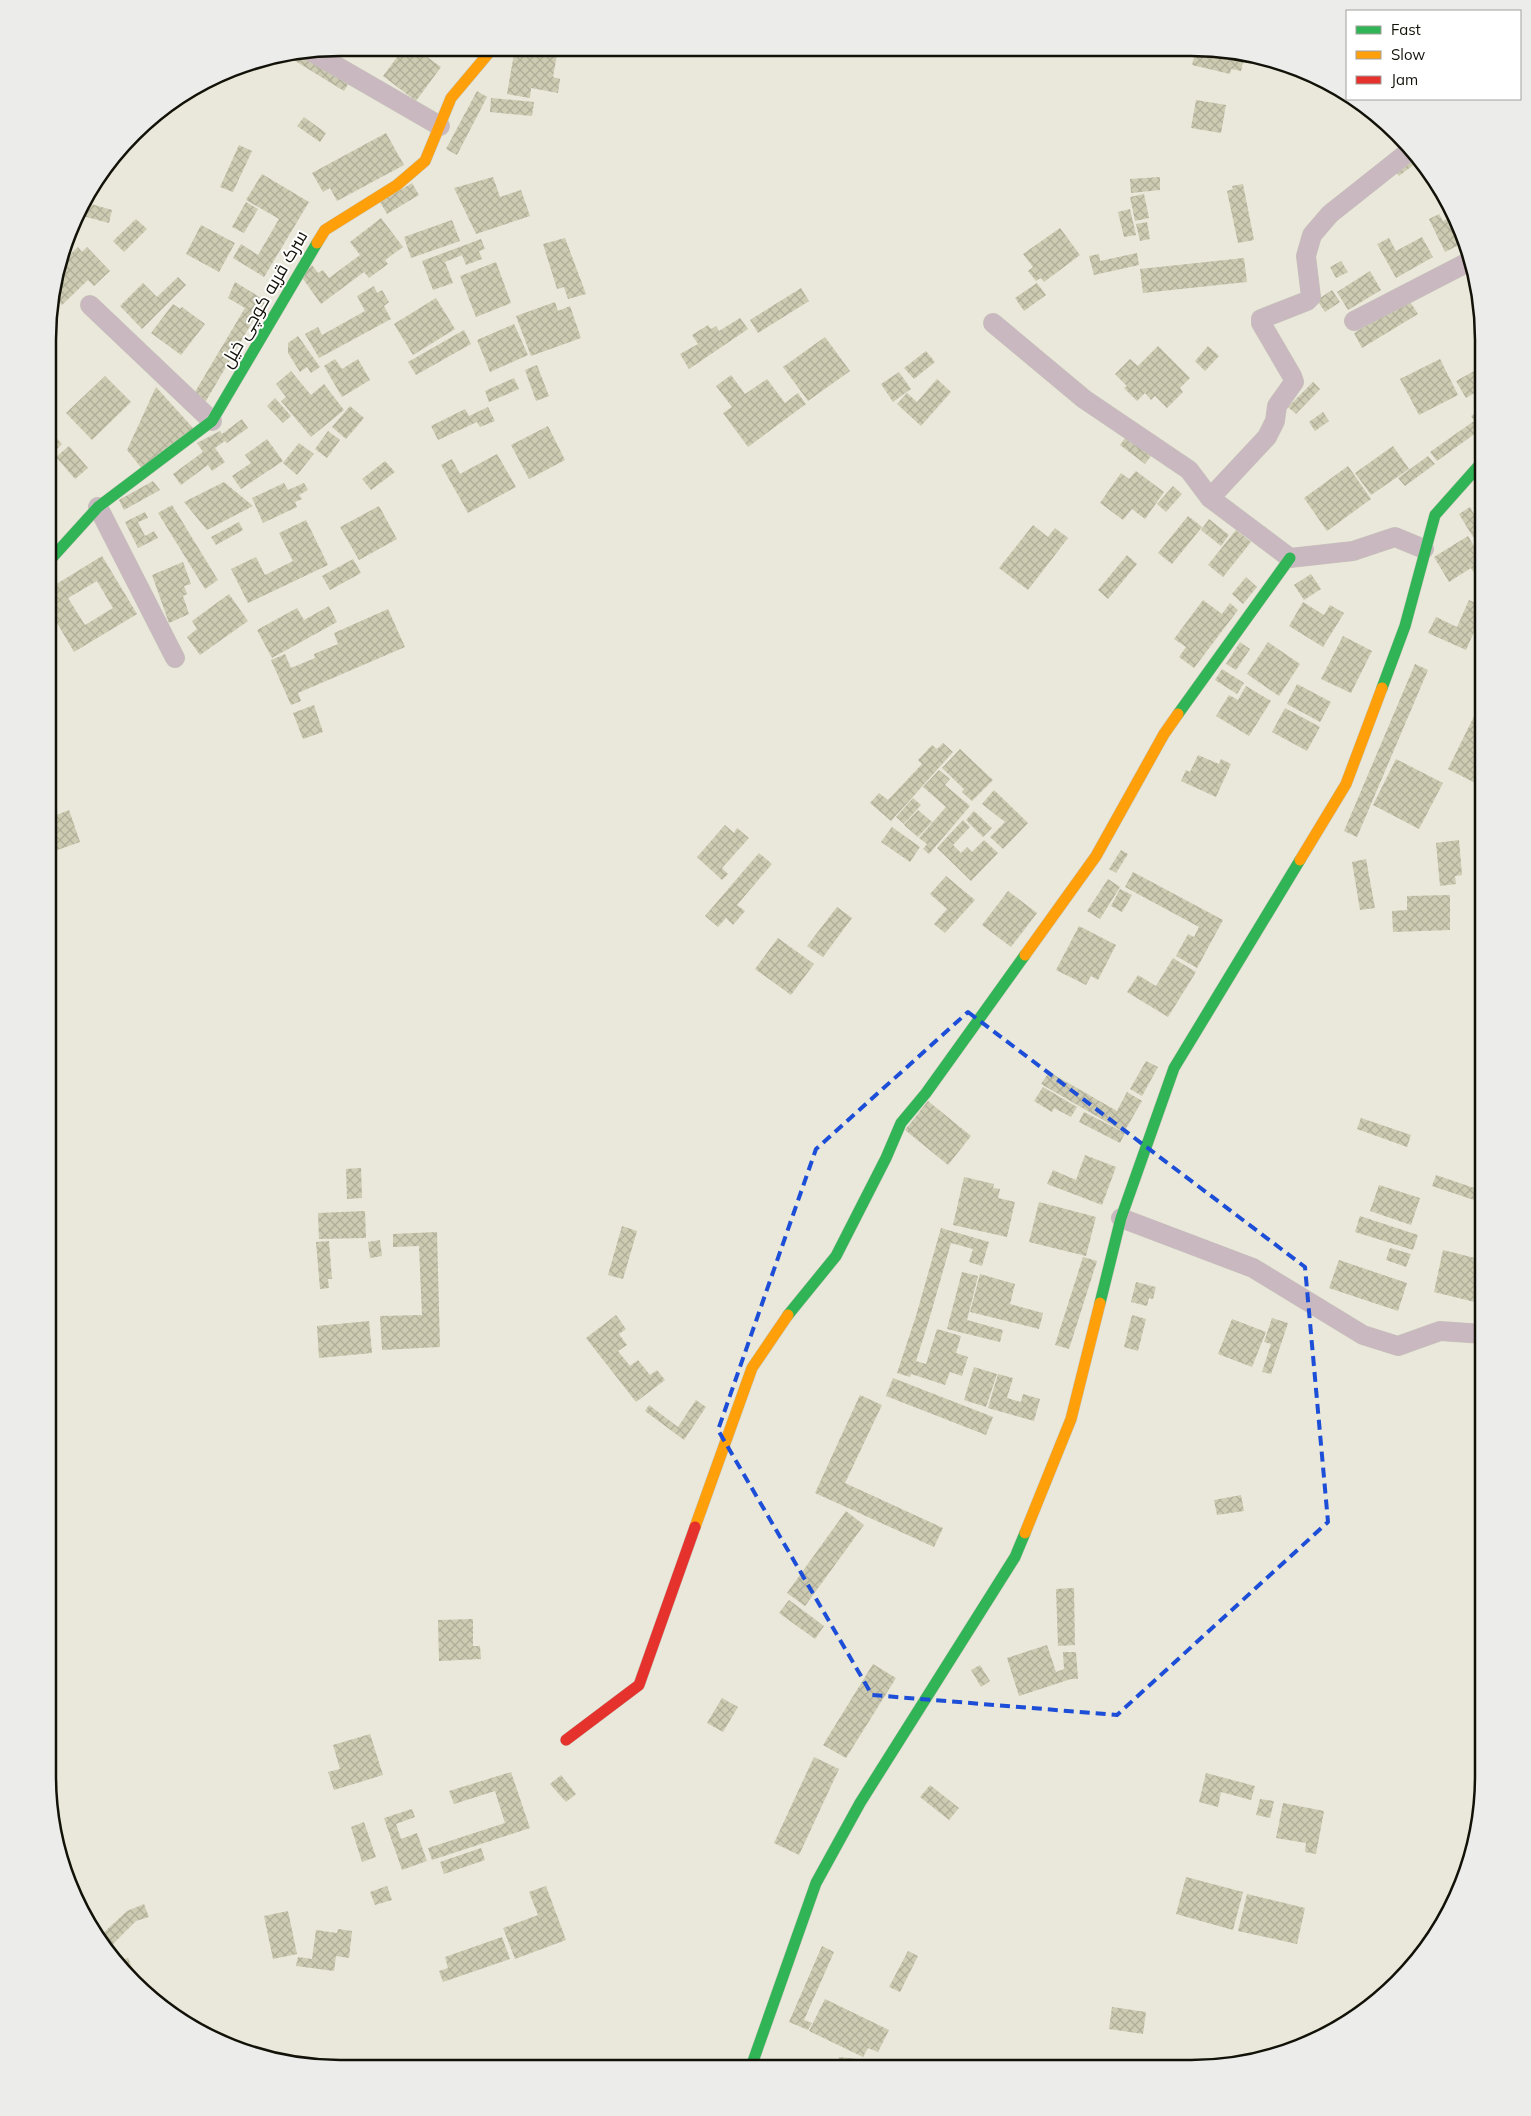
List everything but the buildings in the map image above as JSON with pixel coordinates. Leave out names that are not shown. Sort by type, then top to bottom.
[{"type":"main road","name":"سرک قریه کوچی خیل","points":[[56,553],[98,507],[212,422],[325,230],[397,185],[425,161],[451,98],[486,56]]},
{"type":"main road","points":[[753,2060],[816,1883],[860,1803],[1015,1557],[1071,1419],[1121,1218],[1174,1068],[1346,784],[1405,626],[1424,549],[1435,516],[1475,471]]},
{"type":"main road","points":[[566,1740],[639,1685],[752,1368],[788,1314],[836,1256],[886,1158],[901,1123],[926,1093],[1096,856],[1164,734],[1290,558]]},
{"type":"street","points":[[321,57],[440,126]]},
{"type":"street","points":[[1210,498],[1267,437],[1277,406],[1294,382],[1261,323],[1261,319],[1307,301],[1311,297],[1306,256],[1312,235],[1330,214],[1405,154]]},
{"type":"street","points":[[1354,321],[1464,264]]},
{"type":"street","points":[[90,305],[212,422]]},
{"type":"street","points":[[993,322],[1084,399],[1189,470],[1210,498],[1290,558],[1353,551],[1395,537],[1424,549]]},
{"type":"street","points":[[98,507],[175,658]]},
{"type":"street","points":[[1121,1218],[1253,1268],[1363,1335],[1398,1346],[1440,1330],[1475,1333]]},
{"type":"highlighted area","points":[[968,1012],[1305,1267],[1328,1522],[1117,1715],[872,1695],[718,1430],[816,1149]]},
{"type":"traffic: fast","points":[[56,553],[98,507],[212,421],[317,243]]},
{"type":"traffic: fast","points":[[1382,688],[1405,626],[1435,515],[1475,470]]},
{"type":"traffic: fast","points":[[1178,714],[1290,558]]},
{"type":"traffic: fast","points":[[1100,1303],[1121,1218],[1174,1068],[1300,860]]},
{"type":"traffic: fast","points":[[788,1315],[836,1256],[886,1158],[901,1123],[926,1093],[1025,955]]},
{"type":"traffic: fast","points":[[753,2060],[816,1883],[860,1803],[1015,1557],[1025,1533]]},
{"type":"traffic: slow","points":[[317,243],[325,230],[397,185],[425,161],[451,98],[486,56]]},
{"type":"traffic: slow","points":[[1300,860],[1346,784],[1382,688]]},
{"type":"traffic: slow","points":[[1025,955],[1096,856],[1164,734],[1178,714]]},
{"type":"traffic: slow","points":[[1025,1533],[1071,1419],[1100,1303]]},
{"type":"traffic: slow","points":[[695,1527],[752,1368],[788,1315]]},
{"type":"traffic: jam","points":[[566,1740],[639,1685],[695,1527]]}]
